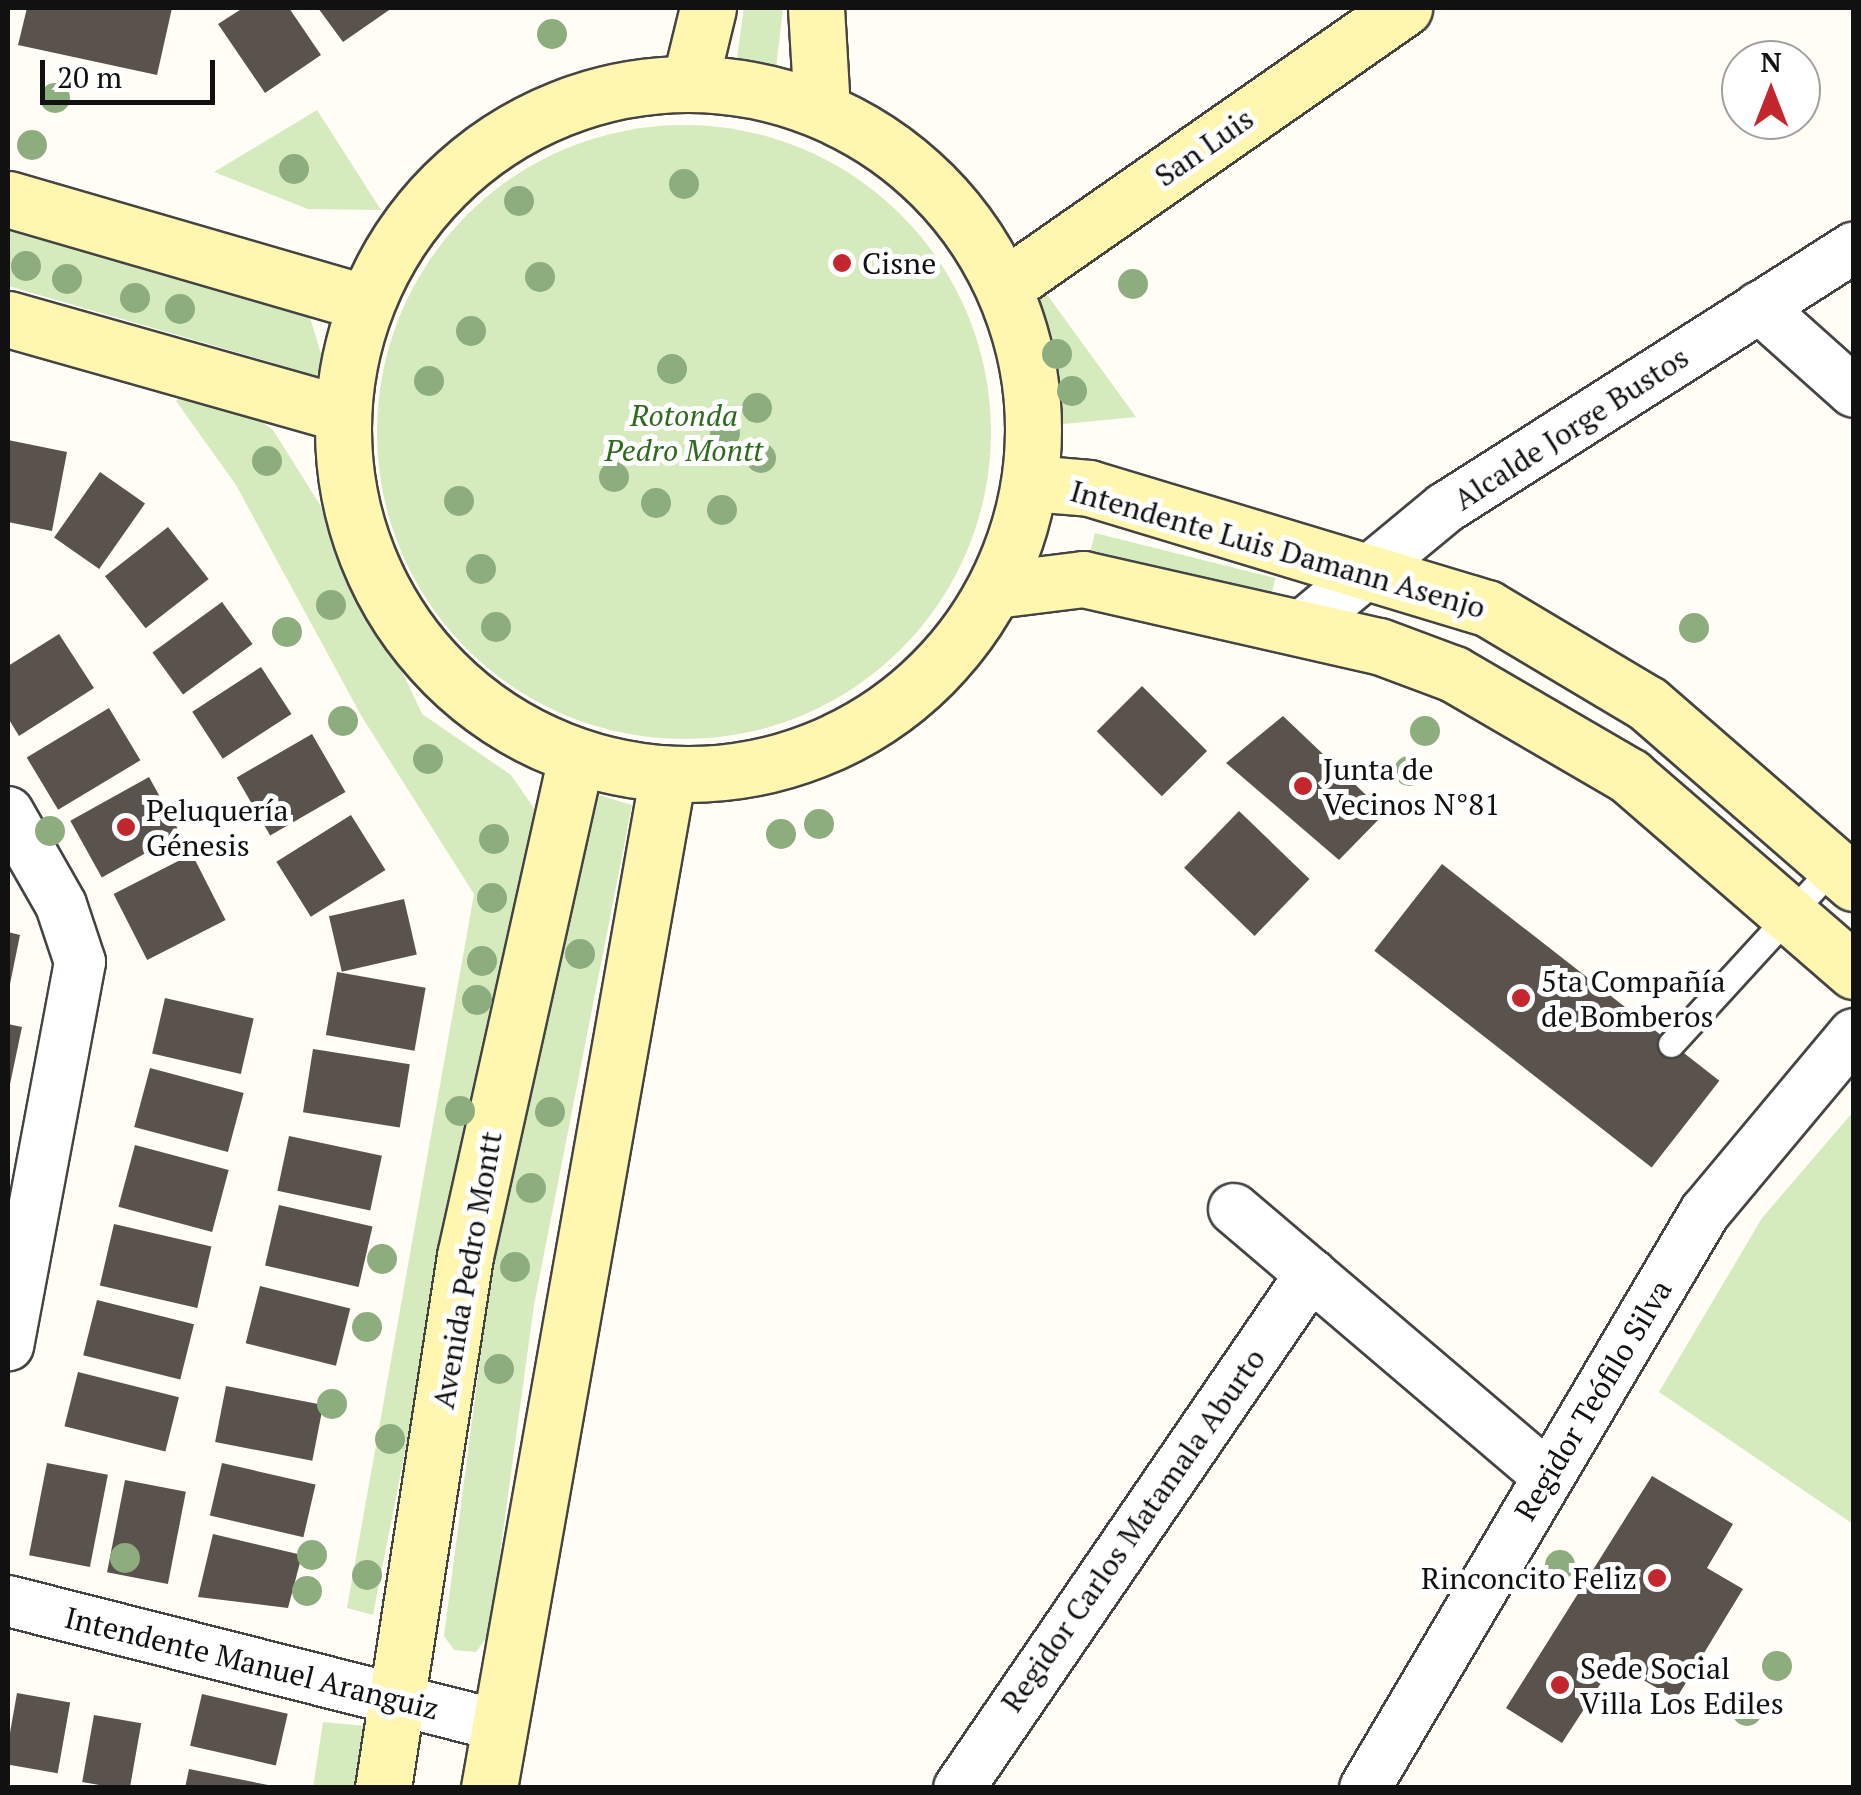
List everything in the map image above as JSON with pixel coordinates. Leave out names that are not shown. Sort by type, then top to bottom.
[{"type":"main road","points":[[690,82],[708,8]]},
{"type":"main road","points":[[816,8],[822,109]]},
{"type":"main road","name":"San Luis","points":[[1004,287],[1356,25],[1404,8]]},
{"type":"main road","points":[[690,82],[822,109],[930,181],[1004,287],[1032,383],[1030,483],[995,590],[959,645],[858,730],[734,772],[668,774],[576,756],[483,706],[428,659],[378,585],[348,502],[340,413],[363,302],[426,201],[501,136],[591,96],[690,82]]},
{"type":"main road","points":[[8,199],[363,302]]},
{"type":"main road","points":[[8,320],[340,413]]},
{"type":"main road","name":"Intendente Luis Damann Asenjo","points":[[1030,483],[1089,488],[1362,569],[1546,636],[1648,704],[1844,874]]},
{"type":"main road","points":[[995,590],[1083,580],[1301,627],[1379,646],[1526,709],[1629,776],[1854,970]]},
{"type":"main road","name":"Avenida Pedro Montt","points":[[383,1788],[465,1256],[576,756]]},
{"type":"main road","points":[[489,1788],[668,774]]},
{"type":"street","name":"Alcalde Jorge Bustos","points":[[1301,627],[1362,569],[1854,248]]},
{"type":"street","points":[[1759,308],[1854,392]]},
{"type":"street","points":[[8,812],[61,905],[80,962],[8,1345]]},
{"type":"street","name":"Regidor Teófilo Silva","points":[[1375,1784],[1548,1476],[1705,1212],[1854,1034]]},
{"type":"street","points":[[1234,1208],[1548,1476]]},
{"type":"street","name":"Regidor Carlos Matamala Aburto","points":[[959,1788],[1311,1274]]},
{"type":"street","name":"Intendente Manuel Aranguiz","points":[[8,1601],[497,1726]]},
{"type":"lane","points":[[1714,848],[1753,796]]},
{"type":"lane","points":[[1670,1044],[1790,914],[1844,874]]},
{"type":"green space","points":[[744,8],[783,8],[776,68],[737,58]]},
{"type":"green space","points":[[317,110],[381,210],[308,209],[214,172]]},
{"type":"green space","name":"Rotonda Pedro Montt","points":[[684,125],[744,131],[802,148],[855,177],[901,215],[939,261],[968,314],[985,372],[991,432],[985,492],[968,550],[939,603],[901,649],[855,687],[802,716],[744,733],[684,739],[624,733],[566,716],[513,687],[467,649],[429,603],[400,550],[383,492],[377,432],[383,372],[400,314],[429,261],[467,215],[513,177],[566,148],[624,131]]},
{"type":"green space","points":[[8,228],[308,311],[322,357],[314,386],[274,363],[8,286]]},
{"type":"green space","points":[[1035,278],[1136,417],[1053,425],[1034,396],[1018,321]]},
{"type":"green space","points":[[191,390],[244,408],[273,430],[337,532],[422,714],[511,775],[540,817],[498,975],[373,1615],[347,1608],[474,894],[362,717],[236,485],[176,401]]},
{"type":"green space","points":[[1095,533],[1275,578],[1269,602],[1089,557]]},
{"type":"green space","points":[[592,793],[632,805],[534,1305],[489,1634],[476,1652],[454,1650],[444,1636],[494,1252]]},
{"type":"green space","points":[[1853,1112],[1853,1524],[1659,1392],[1762,1218]]},
{"type":"green space","points":[[323,1722],[366,1726],[358,1787],[313,1788]]},
{"type":"building","points":[[27,8],[172,8],[157,75],[18,45]]},
{"type":"building","points":[[243,8],[289,8],[321,55],[265,93],[218,24]]},
{"type":"building","points":[[318,8],[392,8],[343,42]]},
{"type":"building","points":[[8,440],[67,452],[52,531],[8,522]]},
{"type":"building","points":[[100,472],[145,504],[99,569],[54,538]]},
{"type":"building","points":[[168,527],[209,579],[146,628],[105,576]]},
{"type":"building","points":[[222,602],[253,644],[183,695],[152,653]]},
{"type":"building","points":[[59,634],[94,688],[19,736],[8,718],[8,666]]},
{"type":"building","points":[[261,667],[291,714],[223,759],[192,712]]},
{"type":"building","points":[[1142,686],[1207,751],[1162,796],[1097,731]]},
{"type":"building","points":[[109,708],[140,760],[58,810],[27,757]]},
{"type":"building","name":"Junta de Vecinos N°81","points":[[1283,716],[1385,813],[1339,860],[1226,763]]},
{"type":"building","points":[[312,734],[346,792],[270,836],[237,778]]},
{"type":"building","name":"Peluquería Génesis","points":[[149,777],[181,834],[102,877],[70,821]]},
{"type":"building","points":[[1239,811],[1309,879],[1255,936],[1184,868]]},
{"type":"building","points":[[351,815],[385,870],[311,917],[276,862]]},
{"type":"building","points":[[192,854],[226,920],[147,960],[114,894]]},
{"type":"building","name":"5ta Compañía de Bomberos","points":[[1442,864],[1719,1081],[1652,1167],[1374,951]]},
{"type":"building","points":[[404,899],[417,955],[342,972],[329,916]]},
{"type":"building","points":[[8,932],[20,935],[9,989],[8,988]]},
{"type":"building","points":[[337,972],[426,988],[415,1051],[326,1035]]},
{"type":"building","points":[[165,998],[254,1018],[241,1074],[152,1054]]},
{"type":"building","points":[[8,1024],[22,1027],[9,1089],[8,1088]]},
{"type":"building","points":[[313,1049],[410,1064],[400,1128],[303,1112]]},
{"type":"building","points":[[150,1068],[244,1093],[228,1152],[134,1127]]},
{"type":"building","points":[[289,1136],[382,1156],[370,1211],[277,1191]]},
{"type":"building","points":[[135,1145],[229,1170],[212,1232],[118,1207]]},
{"type":"building","points":[[279,1205],[373,1227],[359,1287],[265,1265]]},
{"type":"building","points":[[114,1224],[211,1246],[197,1308],[100,1285]]},
{"type":"building","points":[[260,1286],[350,1308],[336,1366],[246,1343]]},
{"type":"building","points":[[97,1300],[194,1324],[180,1379],[83,1355]]},
{"type":"building","points":[[78,1372],[179,1397],[165,1451],[64,1426]]},
{"type":"building","points":[[226,1386],[323,1405],[312,1461],[215,1442]]},
{"type":"building","points":[[47,1463],[108,1475],[90,1567],[29,1555]]},
{"type":"building","points":[[222,1463],[316,1485],[303,1537],[210,1516]]},
{"type":"building","name":"Rinconcito Feliz","points":[[1652,1476],[1733,1524],[1707,1568],[1743,1589],[1676,1699],[1614,1663],[1562,1743],[1506,1708]]},
{"type":"building","points":[[125,1480],[186,1492],[168,1584],[107,1572]]},
{"type":"building","points":[[213,1534],[302,1555],[288,1608],[198,1597]]},
{"type":"building","points":[[17,1693],[70,1702],[58,1773],[8,1765]]},
{"type":"building","points":[[202,1694],[288,1714],[276,1765],[190,1746]]},
{"type":"building","points":[[94,1715],[141,1723],[130,1788],[82,1782]]},
{"type":"building","points":[[189,1769],[273,1786],[185,1788]]},
{"type":"place","name":"Cisne","points":[[842,263]]},
{"type":"place","name":"Junta de Vecinos N°81","points":[[1303,786]]},
{"type":"place","name":"Peluquería Génesis","points":[[126,827]]},
{"type":"place","name":"5ta Compañía de Bomberos","points":[[1521,998]]},
{"type":"place","name":"Rinconcito Feliz","points":[[1657,1578]]},
{"type":"place","name":"Sede Social Villa Los Ediles","points":[[1560,1685]]}]
